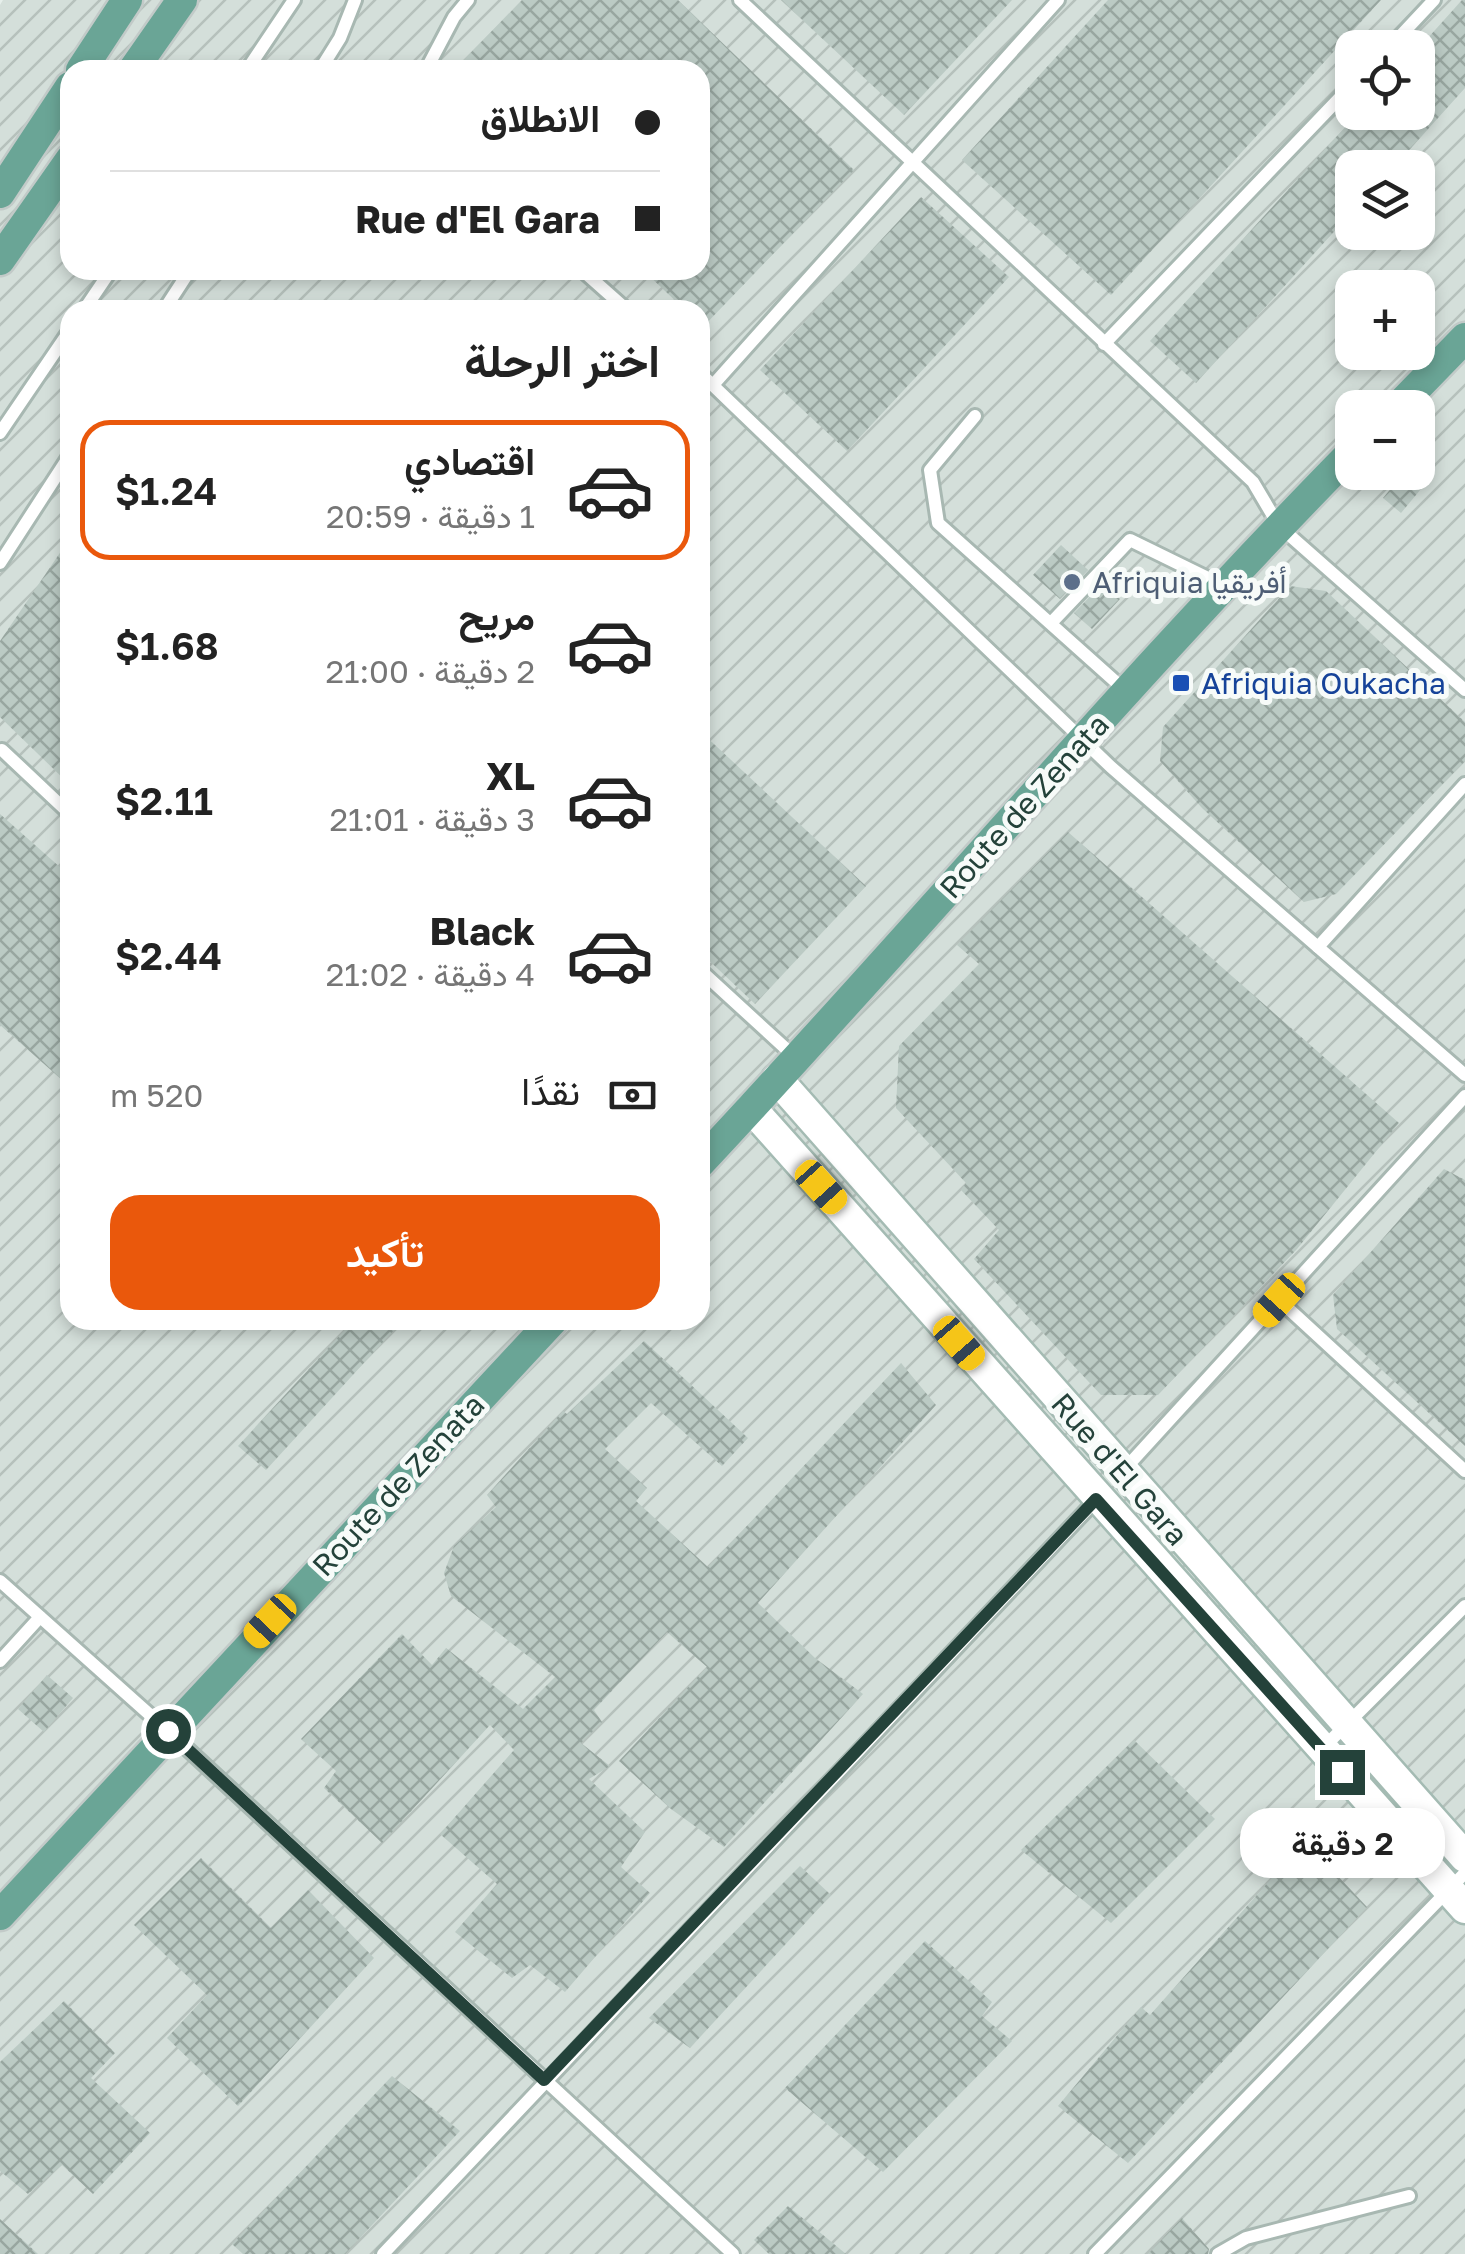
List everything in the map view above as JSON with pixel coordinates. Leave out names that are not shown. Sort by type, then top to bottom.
[{"type":"main road","points":[[88,60],[127,0]]},
{"type":"main road","points":[[140,60],[182,0]]},
{"type":"main road","points":[[0,193],[60,102]]},
{"type":"main road","points":[[0,260],[60,174]]},
{"type":"main road","points":[[1414,390],[1465,338]]},
{"type":"main road","name":"Route de Zenata","points":[[710,1152],[1083,740],[1335,469]]},
{"type":"main road","name":"Route de Zenata","points":[[0,1915],[544,1330]]},
{"type":"street","name":"Rue d'El Gara","points":[[787,1069],[1122,1472],[1465,1858]]},
{"type":"street","name":"Rue d'El Gara","points":[[751,1108],[1321,1749],[1459,1890]]},
{"type":"lane","points":[[253,60],[294,0]]},
{"type":"lane","points":[[326,60],[355,0]]},
{"type":"lane","points":[[431,60],[454,17],[468,0]]},
{"type":"lane","points":[[740,0],[1253,482],[1279,526],[1465,690]]},
{"type":"lane","points":[[713,385],[1058,0]]},
{"type":"lane","points":[[1406,30],[1434,0]]},
{"type":"lane","points":[[1104,344],[1335,103]]},
{"type":"lane","points":[[594,280],[616,300]]},
{"type":"lane","points":[[0,434],[60,345]]},
{"type":"lane","points":[[710,382],[1083,740],[1465,1075]]},
{"type":"lane","points":[[975,416],[930,470],[938,523],[1127,692]]},
{"type":"lane","points":[[0,562],[60,470]]},
{"type":"lane","points":[[1051,623],[1130,540],[1224,586]]},
{"type":"lane","points":[[2,750],[60,805]]},
{"type":"lane","points":[[1318,947],[1465,784]]},
{"type":"lane","points":[[710,981],[787,1069]]},
{"type":"lane","points":[[1122,1472],[1465,1096]]},
{"type":"lane","points":[[1279,1300],[1465,1471]]},
{"type":"lane","points":[[383,2254],[1096,1499]]},
{"type":"lane","points":[[0,1580],[733,2254]]},
{"type":"lane","points":[[1321,1749],[1465,1606]]},
{"type":"lane","points":[[0,1660],[40,1617]]},
{"type":"lane","points":[[1096,2254],[1459,1890]]},
{"type":"lane","points":[[1218,2254],[1246,2238],[1409,2196]]},
{"type":"shaded area","points":[[3,0],[1465,0],[1465,2254],[0,2254]]},
{"type":"building","points":[[522,0],[678,0],[854,170],[710,320],[710,300],[674,300],[654,280],[710,280],[710,60],[464,60]]},
{"type":"building","points":[[781,0],[1012,0],[904,115]]},
{"type":"building","points":[[1108,0],[1381,0],[1354,30],[1335,30],[1335,50],[1111,295],[962,160]]},
{"type":"building","points":[[1465,0],[1465,88],[1435,121],[1435,30]]},
{"type":"building","points":[[1343,130],[1427,130],[1409,150],[1335,150],[1335,231],[1196,383],[1150,341]]},
{"type":"building","points":[[921,197],[1009,277],[847,451],[760,370]]},
{"type":"building","points":[[1390,490],[1420,490],[1401,513],[1383,498]]},
{"type":"building","points":[[1061,545],[1088,570],[1060,599],[1033,575]]},
{"type":"building","points":[[60,553],[60,775],[0,717],[0,641]]},
{"type":"building","points":[[1103,583],[1120,599],[1092,629],[1074,613]]},
{"type":"building","points":[[1290,586],[1326,591],[1465,722],[1465,761],[1336,894],[1304,902],[1202,808],[1160,761],[1163,727]]},
{"type":"building","points":[[710,740],[866,886],[755,1004],[710,961]]},
{"type":"building","points":[[0,814],[60,867],[60,1078],[0,1025]]},
{"type":"building","points":[[1068,832],[1399,1123],[1297,1249],[1158,1395],[1101,1395],[974,1259],[999,1230],[961,1190],[966,1183],[896,1108],[899,1046],[979,964],[957,945]]},
{"type":"building","points":[[1444,1169],[1465,1180],[1465,1446],[1337,1329],[1333,1295]]},
{"type":"building","points":[[345,1330],[394,1330],[266,1470],[238,1446]]},
{"type":"building","points":[[644,1341],[748,1438],[722,1466],[651,1403],[605,1449],[647,1488],[636,1501],[708,1567],[901,1363],[936,1405],[758,1603],[815,1658],[863,1694],[724,1847],[671,1809],[619,1761],[707,1667],[667,1632],[594,1710],[602,1722],[581,1743],[610,1766],[589,1779],[645,1832],[621,1867],[650,1893],[565,1992],[530,1965],[512,1978],[455,1932],[497,1884],[440,1834],[514,1750],[490,1725],[382,1843],[324,1788],[336,1771],[301,1739],[402,1634],[432,1665],[446,1648],[523,1709],[555,1677],[451,1596],[444,1573],[454,1546],[496,1507],[487,1495],[563,1411],[567,1414]]},
{"type":"building","points":[[47,1675],[73,1698],[44,1732],[18,1709]]},
{"type":"building","points":[[1134,1740],[1215,1819],[1111,1923],[1021,1850]]},
{"type":"building","points":[[1305,1841],[1367,1907],[1128,2163],[1058,2106],[1141,2007],[1150,2015]]},
{"type":"building","points":[[201,1858],[271,1928],[308,1890],[374,1958],[238,2106],[167,2038],[207,1995],[134,1925]]},
{"type":"building","points":[[800,1866],[831,1895],[690,2048],[649,2018]]},
{"type":"building","points":[[925,1941],[992,2002],[982,2016],[1012,2041],[883,2172],[785,2088]]},
{"type":"building","points":[[64,2001],[115,2053],[91,2078],[150,2133],[93,2194],[62,2165],[28,2194],[0,2171],[0,2062]]},
{"type":"building","points":[[392,2076],[460,2131],[345,2254],[243,2254],[232,2244]]},
{"type":"building","points":[[788,2206],[846,2254],[769,2254],[754,2240]]},
{"type":"building","points":[[1182,2218],[1209,2249],[1208,2254],[1148,2254]]},
{"type":"building","points":[[0,2219],[38,2254],[0,2254]]},
{"type":"place","name":"Afriquia أفريقيا","points":[[1072,582]]},
{"type":"place","name":"Afriquia Oukacha","points":[[1181,683]]},
{"type":"route","points":[[168,1731],[544,2080],[1096,1499],[1342,1772]]}]
